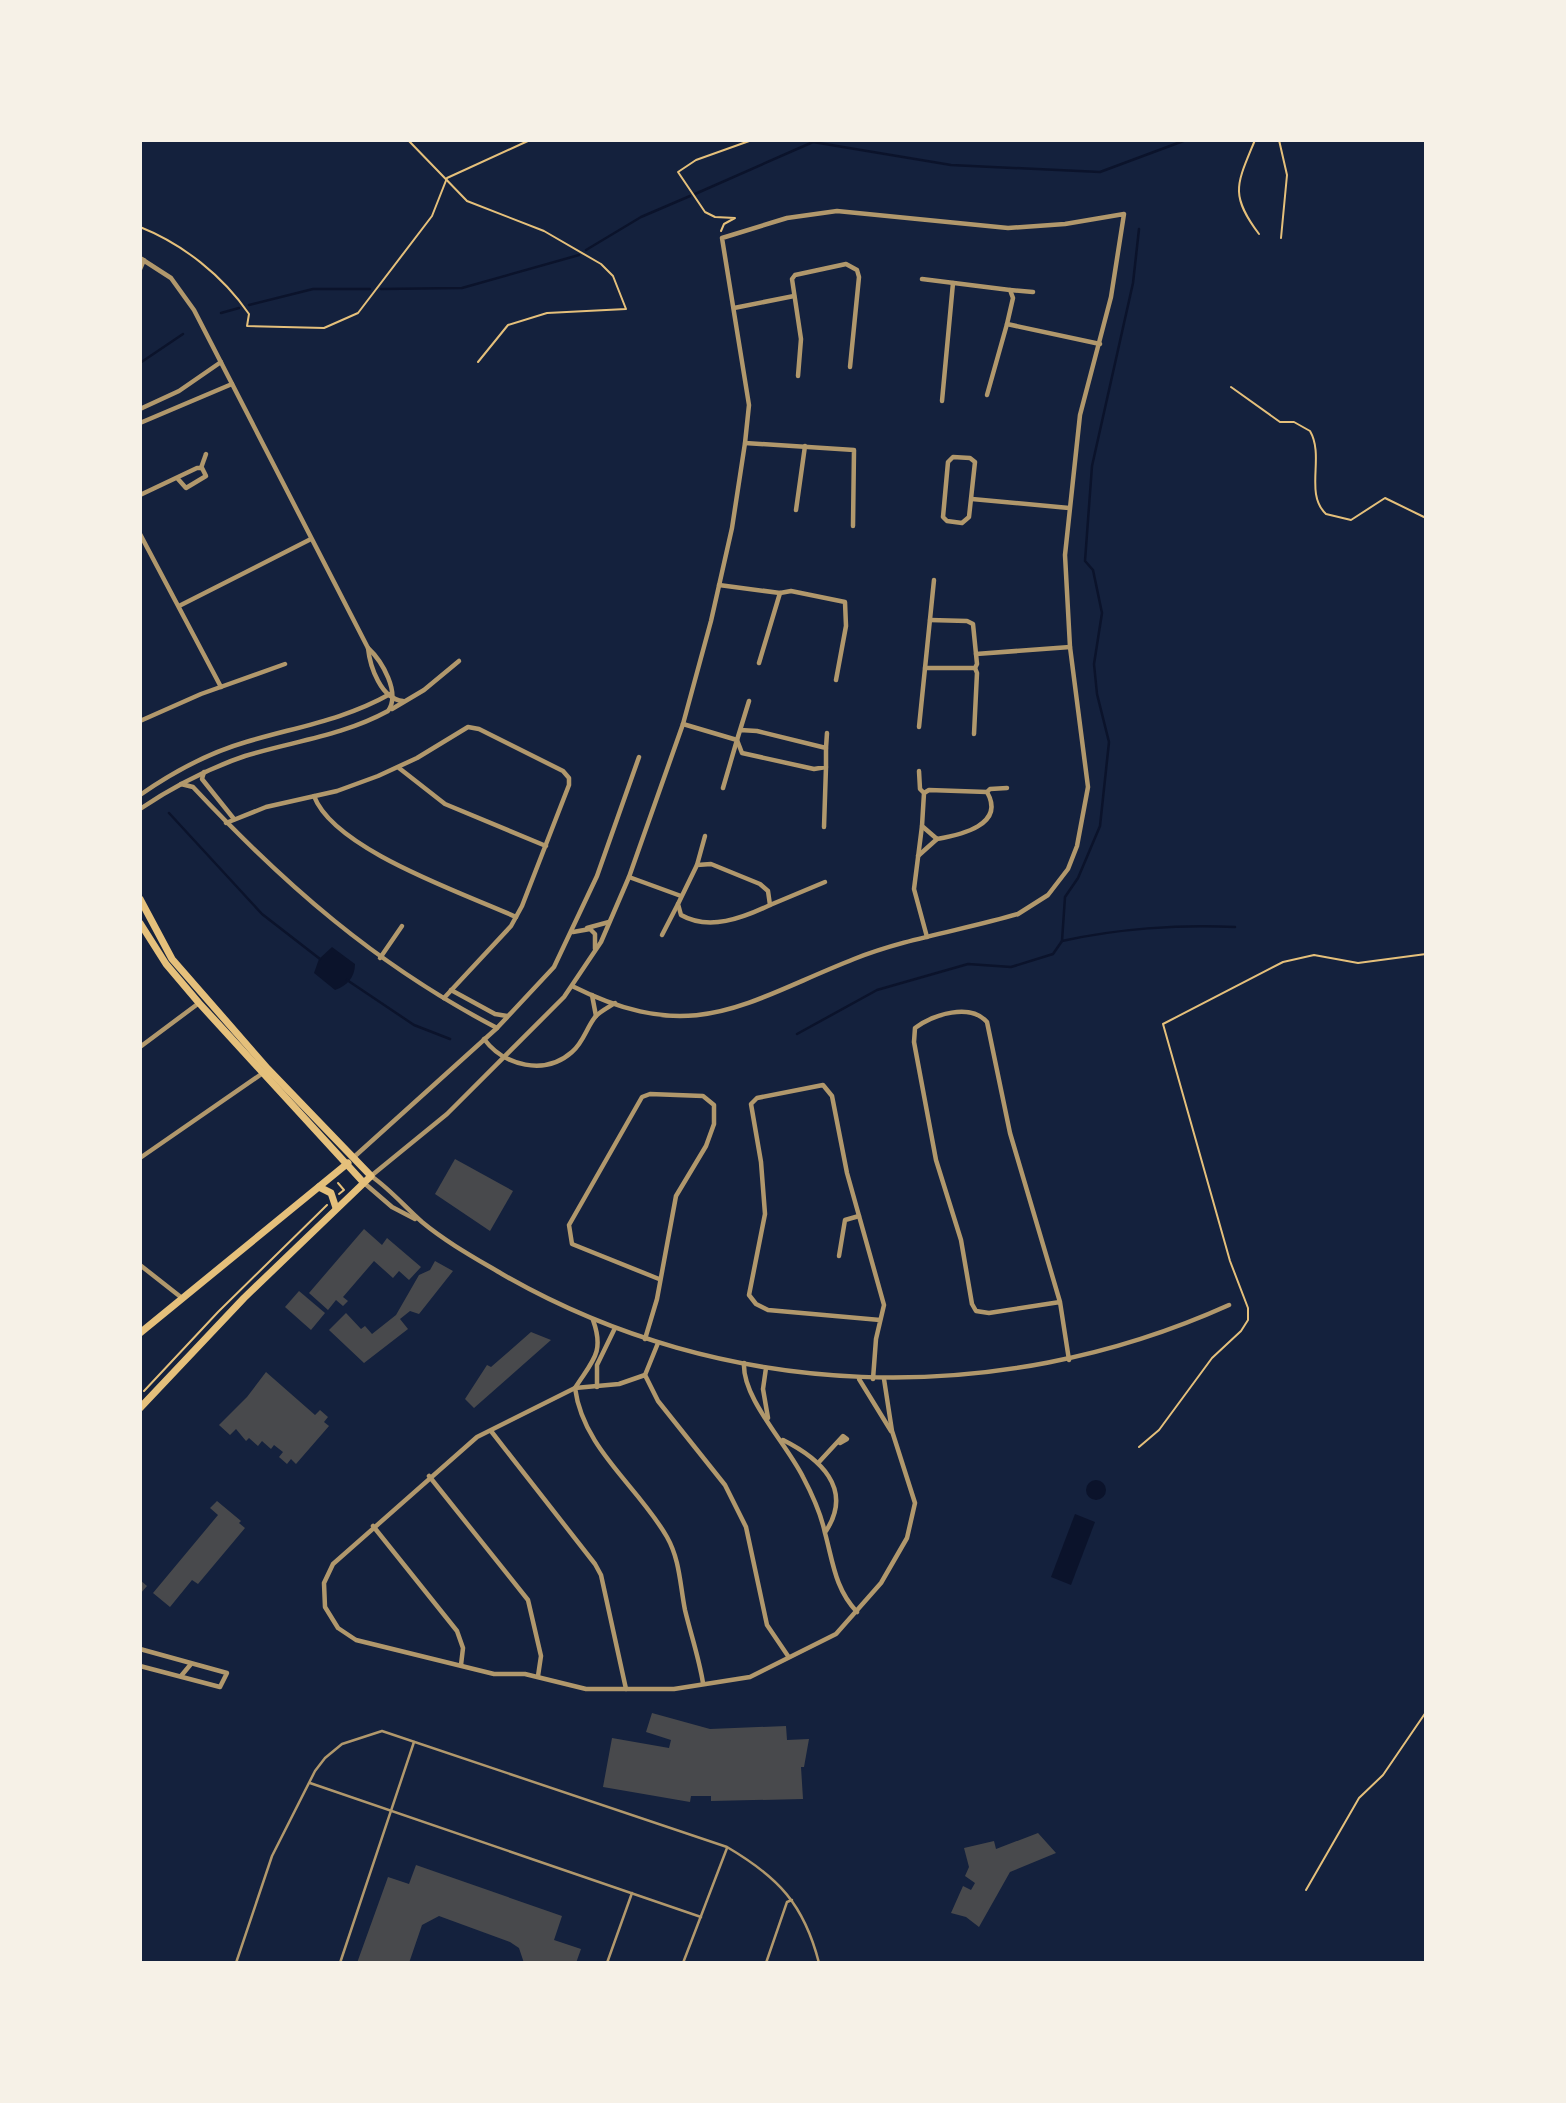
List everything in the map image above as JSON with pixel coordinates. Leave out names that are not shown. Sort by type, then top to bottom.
[{"type":"main road","points":[[140,900],[172,959],[265,1072],[345,1165],[363,1182]]},
{"type":"main road","points":[[140,923],[166,964],[199,1003],[371,1176],[173,1370],[140,1408]]},
{"type":"main road","points":[[140,1333],[323,1188],[353,1158]]},
{"type":"main road","points":[[323,1188],[335,1199],[336,1208]]},
{"type":"street","points":[[422,1222],[371,1176],[447,1114],[505,1058],[572,986],[595,952],[629,877],[683,724],[719,585],[745,443],[749,405],[722,239],[770,222],[837,211],[1008,228],[1124,214],[1100,344],[1080,415],[1069,508],[1065,555],[1070,647],[1088,787],[1077,846],[1068,869],[1055,887],[1032,908],[995,921],[853,959],[727,1012],[678,1016],[615,1003],[572,986]]},
{"type":"street","points":[[140,269],[142,259],[171,278],[185,295],[368,648],[390,681],[392,706],[388,711]]},
{"type":"street","points":[[798,376],[801,339],[791,284],[795,275],[846,264],[857,270],[859,277],[850,367]]},
{"type":"street","points":[[922,279],[1033,292]]},
{"type":"street","points":[[942,401],[953,283]]},
{"type":"street","points":[[987,395],[1013,298],[1010,290]]},
{"type":"street","points":[[734,308],[794,296]]},
{"type":"street","points":[[1007,324],[1100,344]]},
{"type":"street","points":[[140,409],[179,391],[221,362]]},
{"type":"street","points":[[140,423],[232,384]]},
{"type":"street","points":[[745,443],[854,450],[853,526]]},
{"type":"street","points":[[796,510],[805,446]]},
{"type":"street","points":[[140,495],[201,468],[206,454]]},
{"type":"street","points":[[953,457],[970,458],[975,462],[972,499],[966,522],[943,519],[948,463],[953,457]]},
{"type":"street","points":[[178,479],[184,488],[204,480],[206,475],[201,468]]},
{"type":"street","points":[[972,499],[1069,508]]},
{"type":"street","points":[[140,534],[221,687]]},
{"type":"street","points":[[179,606],[311,539]]},
{"type":"street","points":[[919,727],[934,580]]},
{"type":"street","points":[[719,585],[780,593],[791,591],[845,602],[846,626],[836,681]]},
{"type":"street","points":[[759,663],[780,593]]},
{"type":"street","points":[[930,620],[967,621],[973,624],[977,674],[974,734]]},
{"type":"street","points":[[976,654],[1070,647]]},
{"type":"street","points":[[368,648],[370,663],[381,686],[398,701],[407,700]]},
{"type":"street","points":[[140,808],[177,785],[205,772],[257,753],[347,730],[407,700],[459,661]]},
{"type":"street","points":[[140,721],[285,664]]},
{"type":"street","points":[[925,668],[975,668]]},
{"type":"street","points":[[140,795],[182,768],[223,749],[337,719],[390,694]]},
{"type":"street","points":[[723,789],[749,701]]},
{"type":"street","points":[[683,724],[737,740]]},
{"type":"street","points":[[226,823],[278,804],[314,796],[399,768],[463,728],[471,726],[563,771],[569,778],[569,785],[516,917],[502,938],[444,998]]},
{"type":"street","points":[[740,730],[757,731],[827,748]]},
{"type":"street","points":[[824,827],[827,733]]},
{"type":"street","points":[[737,740],[742,754],[814,769],[826,767]]},
{"type":"street","points":[[353,1158],[484,1039],[554,968],[597,876],[639,757]]},
{"type":"street","points":[[399,768],[445,804],[546,846]]},
{"type":"street","points":[[919,771],[920,789],[924,793],[914,889],[928,937]]},
{"type":"street","points":[[205,772],[202,779],[206,786],[234,819]]},
{"type":"street","points":[[177,785],[191,786],[289,885],[380,958],[496,1027]]},
{"type":"street","points":[[924,793],[929,790],[987,792],[990,789],[1007,788]]},
{"type":"street","points":[[918,856],[937,839],[970,832],[984,824],[990,809],[987,792]]},
{"type":"street","points":[[314,796],[326,815],[380,856],[424,879],[516,917]]},
{"type":"street","points":[[922,827],[937,839]]},
{"type":"street","points":[[662,935],[697,865],[705,836]]},
{"type":"street","points":[[697,865],[711,864],[760,884],[768,891],[770,905]]},
{"type":"street","points":[[629,877],[681,896]]},
{"type":"street","points":[[678,904],[681,915],[694,922],[721,922],[825,882]]},
{"type":"street","points":[[140,923],[148,917]]},
{"type":"street","points":[[572,932],[610,921]]},
{"type":"street","points":[[380,958],[402,926]]},
{"type":"street","points":[[587,928],[594,934],[595,952]]},
{"type":"street","points":[[452,990],[495,1014],[508,1016]]},
{"type":"street","points":[[592,995],[596,1016]]},
{"type":"street","points":[[140,1047],[199,1003]]},
{"type":"street","points":[[484,1039],[514,1063],[537,1066],[566,1058],[581,1042],[596,1016],[615,1003]]},
{"type":"street","points":[[1060,1302],[989,1313],[976,1311],[972,1304],[961,1240],[936,1160],[914,1042],[915,1028],[925,1020],[969,1011],[980,1014],[987,1022],[1010,1133],[1060,1302],[1069,1360]]},
{"type":"street","points":[[140,1158],[265,1072]]},
{"type":"street","points":[[873,1379],[884,1305],[828,1088],[813,1086],[757,1098],[751,1104],[761,1162],[765,1214],[749,1295],[756,1304],[768,1310],[880,1320]]},
{"type":"street","points":[[645,1339],[659,1279],[676,1196],[706,1146],[714,1124],[714,1105],[704,1096],[650,1094],[642,1097],[569,1225],[572,1244],[659,1279]]},
{"type":"street","points":[[363,1182],[392,1207],[422,1222],[502,1274],[592,1319],[645,1339],[766,1368],[873,1379],[984,1374],[1069,1360],[1149,1338],[1229,1305]]},
{"type":"street","points":[[839,1256],[845,1220],[859,1216]]},
{"type":"street","points":[[140,1265],[182,1298]]},
{"type":"street","points":[[592,1319],[599,1336],[596,1356],[575,1388],[581,1417],[593,1441],[646,1504],[669,1540],[680,1573],[684,1603],[703,1683]]},
{"type":"street","points":[[597,1387],[597,1365],[615,1328]]},
{"type":"street","points":[[658,1342],[645,1375],[658,1401],[724,1485],[746,1527],[767,1625],[788,1656]]},
{"type":"street","points":[[744,1363],[743,1376],[750,1395],[783,1440],[806,1483],[825,1532],[840,1587],[857,1612]]},
{"type":"street","points":[[766,1368],[763,1389],[768,1419]]},
{"type":"street","points":[[645,1375],[619,1384],[575,1388],[467,1444],[338,1557],[326,1575],[323,1599],[332,1620],[356,1640],[494,1674],[538,1676],[586,1689],[674,1689],[750,1677],[788,1656],[827,1640],[857,1612],[898,1557],[908,1538],[914,1513],[913,1494],[892,1432],[884,1379]]},
{"type":"street","points":[[859,1378],[892,1432]]},
{"type":"street","points":[[491,1431],[601,1575],[626,1689]]},
{"type":"street","points":[[783,1440],[819,1462],[831,1480],[835,1499],[830,1524],[825,1532]]},
{"type":"street","points":[[819,1462],[840,1443]]},
{"type":"street","points":[[429,1476],[528,1600],[541,1656],[538,1676]]},
{"type":"street","points":[[373,1526],[457,1631],[463,1648],[461,1665]]},
{"type":"street","points":[[140,1649],[227,1673],[220,1687],[140,1665]]},
{"type":"street","points":[[181,1676],[191,1664]]},
{"type":"lane","points":[[236,1963],[272,1856],[325,1758],[342,1744],[382,1731],[727,1847],[776,1879],[792,1900],[813,1941],[819,1963]]},
{"type":"lane","points":[[340,1963],[414,1742]]},
{"type":"lane","points":[[310,1783],[701,1917]]},
{"type":"lane","points":[[683,1963],[727,1847]]},
{"type":"lane","points":[[607,1963],[632,1893]]},
{"type":"lane","points":[[765,1963],[787,1902],[792,1900]]},
{"type":"path","points":[[408,140],[467,201],[544,230],[601,264],[613,276],[626,309],[547,313],[509,325],[478,362]]},
{"type":"path","points":[[140,227],[174,241],[236,294],[250,314],[247,326],[324,328],[358,313],[432,216],[447,178],[530,140]]},
{"type":"path","points":[[722,239],[720,230],[724,224],[735,218],[715,217],[705,212],[678,172],[708,155],[752,140]]},
{"type":"path","points":[[1255,140],[1238,185],[1240,210],[1259,234]]},
{"type":"path","points":[[1279,140],[1287,175],[1281,238]]},
{"type":"path","points":[[1231,387],[1280,422],[1294,422],[1310,431],[1318,454],[1316,499],[1326,514],[1351,520],[1385,498],[1426,518]]},
{"type":"path","points":[[1139,1447],[1159,1430],[1212,1357],[1241,1331],[1248,1320],[1248,1308],[1230,1261],[1163,1024],[1283,962],[1314,955],[1359,963],[1426,954]]},
{"type":"path","points":[[283,1246],[344,1190],[337,1181],[323,1188]]},
{"type":"path","points":[[1306,1890],[1359,1798],[1382,1774],[1426,1712]]},
{"type":"water","points":[[332,947],[355,964],[354,973],[349,980],[335,990],[314,973],[319,959]]},
{"type":"water","points":[[1096,1480],[1103,1483],[1106,1490],[1103,1497],[1096,1500],[1089,1497],[1086,1490],[1089,1483]]},
{"type":"water","points":[[1075,1514],[1095,1522],[1071,1585],[1051,1577]]},
{"type":"building","points":[[455,1159],[513,1191],[490,1231],[435,1194]]},
{"type":"building","points":[[364,1229],[382,1245],[387,1238],[421,1267],[409,1280],[399,1271],[393,1278],[374,1261],[343,1297],[348,1301],[343,1306],[336,1300],[328,1310],[309,1293]]},
{"type":"building","points":[[435,1261],[453,1271],[419,1314],[410,1311],[400,1319],[408,1329],[364,1363],[329,1330],[346,1313],[361,1329],[365,1326],[372,1334],[396,1315],[419,1275],[430,1270]]},
{"type":"building","points":[[299,1291],[325,1313],[311,1330],[285,1307]]},
{"type":"building","points":[[531,1332],[551,1340],[474,1408],[465,1399],[487,1365],[491,1367]]},
{"type":"building","points":[[266,1372],[315,1415],[320,1410],[328,1417],[324,1422],[329,1426],[296,1464],[291,1459],[287,1464],[279,1457],[283,1452],[274,1445],[271,1449],[262,1441],[258,1446],[249,1438],[246,1441],[236,1429],[230,1435],[219,1425],[247,1397]]},
{"type":"building","points":[[217,1501],[241,1521],[239,1523],[245,1528],[198,1584],[192,1580],[170,1607],[153,1593],[218,1515],[210,1508]]},
{"type":"building","points":[[140,1580],[147,1586],[140,1594]]},
{"type":"building","points":[[652,1713],[710,1729],[786,1726],[787,1740],[809,1739],[804,1767],[801,1767],[803,1799],[711,1801],[711,1796],[691,1796],[690,1802],[603,1787],[612,1738],[669,1748],[671,1740],[646,1732]]},
{"type":"building","points":[[1038,1833],[1056,1853],[1010,1872],[979,1927],[966,1917],[951,1913],[963,1886],[971,1890],[975,1883],[965,1876],[969,1867],[964,1848],[994,1841],[996,1849]]},
{"type":"building","points":[[416,1865],[562,1916],[554,1940],[581,1949],[576,1963],[524,1963],[519,1948],[510,1942],[439,1916],[422,1925],[409,1963],[357,1963],[388,1877],[409,1884]]},
{"type":"waterway","points":[[695,194],[813,142],[951,165],[1100,172],[1186,140]]},
{"type":"waterway","points":[[586,250],[641,217],[690,196]]},
{"type":"waterway","points":[[797,1034],[877,990],[968,964],[1011,967],[1053,954],[1062,941],[1065,897],[1078,878],[1100,826],[1109,742],[1097,694],[1094,664],[1102,613],[1093,570],[1085,561],[1092,466],[1133,283],[1139,229]]},
{"type":"waterway","points":[[381,289],[462,288],[579,255]]},
{"type":"waterway","points":[[249,305],[313,289],[370,289]]},
{"type":"waterway","points":[[221,313],[239,308]]},
{"type":"waterway","points":[[140,363],[183,334]]},
{"type":"waterway","points":[[169,813],[262,914],[320,959]]},
{"type":"waterway","points":[[1062,941],[1148,928],[1235,927]]},
{"type":"waterway","points":[[347,980],[414,1025],[450,1039]]}]
